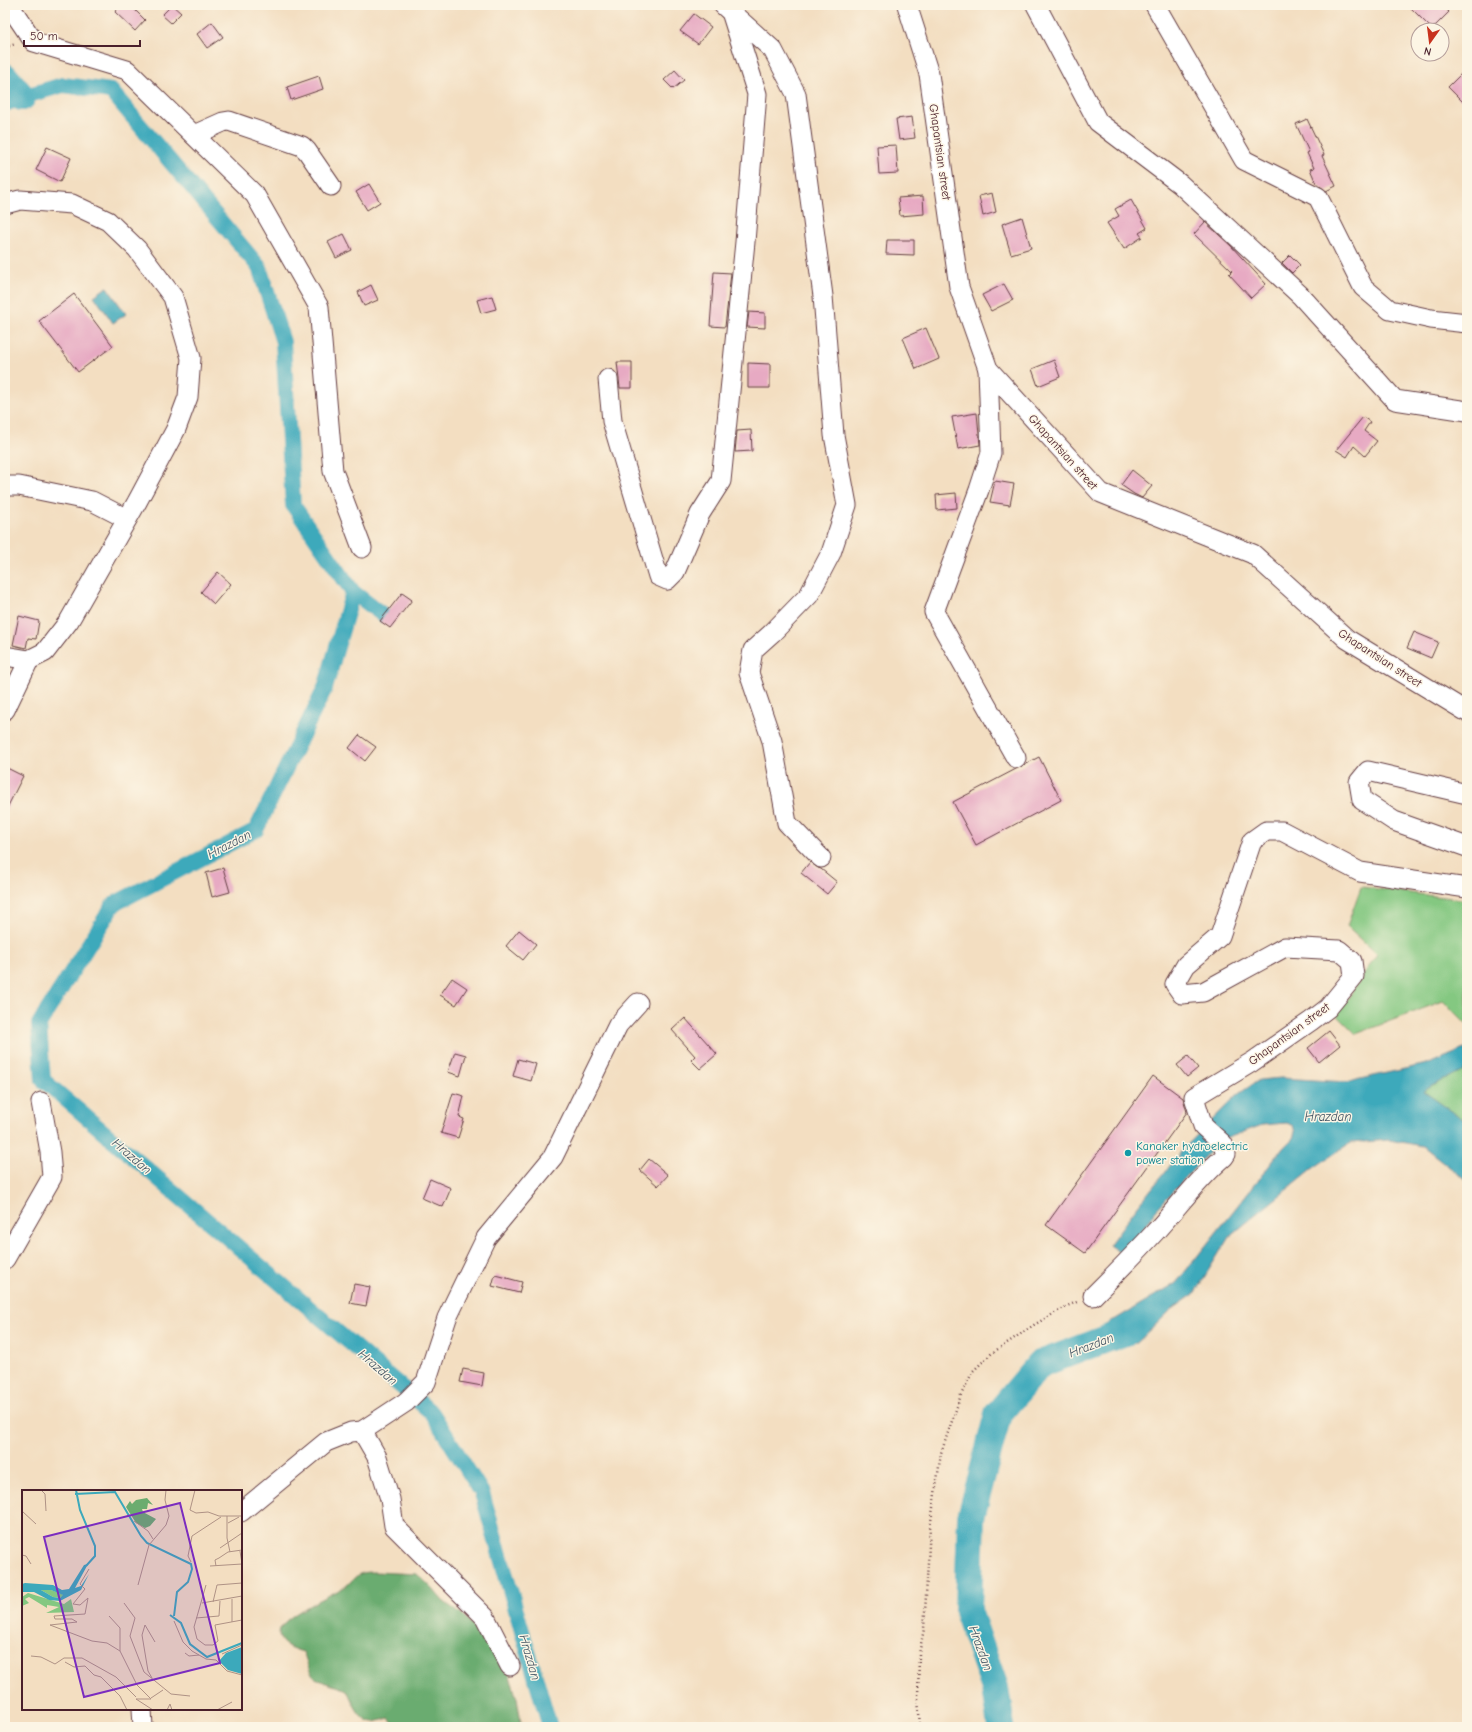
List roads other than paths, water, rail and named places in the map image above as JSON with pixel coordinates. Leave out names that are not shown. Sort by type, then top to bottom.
[{"type":"street","points":[[9,5],[34,42],[127,70],[256,195],[319,307],[333,471],[362,548]]},
{"type":"street","name":"Ghapantsian street","points":[[907,5],[929,74],[959,287],[988,369],[1101,493],[1253,554],[1347,639],[1467,712]]},
{"type":"street","points":[[1036,5],[1098,122],[1180,184],[1300,295],[1395,400],[1467,411]]},
{"type":"street","points":[[1155,5],[1244,160],[1318,197],[1362,287],[1390,310],[1431,319],[1467,323]]},
{"type":"street","points":[[608,379],[612,421],[658,576],[667,580],[675,572],[700,514],[721,481],[746,242],[758,94],[727,10]]},
{"type":"street","points":[[727,10],[773,50],[796,94],[823,296],[834,434],[847,505],[831,553],[809,595],[772,634],[753,650],[749,673],[772,741],[787,824],[821,858]]},
{"type":"street","points":[[194,135],[223,122],[229,121],[294,143],[307,151],[331,186]]},
{"type":"street","points":[[5,204],[20,200],[72,204],[108,221],[137,249],[173,297],[191,358],[188,397],[176,429],[69,621],[45,652],[29,660],[5,656]]},
{"type":"street","points":[[988,369],[991,453],[934,612],[1016,758]]},
{"type":"street","points":[[5,486],[19,486],[92,501],[127,519]]},
{"type":"street","points":[[5,710],[29,660]]},
{"type":"street","points":[[1467,794],[1368,770],[1359,782],[1362,800],[1394,821],[1467,847]]},
{"type":"street","name":"Ghapantsian street","points":[[1093,1296],[1156,1232],[1174,1209],[1226,1154],[1223,1144],[1203,1126],[1194,1097],[1252,1062],[1311,1021],[1328,1008],[1354,976],[1352,961],[1339,950],[1285,947],[1203,992],[1182,994],[1175,984],[1186,965],[1220,936],[1252,841],[1266,831],[1282,831],[1360,872],[1467,888]]},
{"type":"street","points":[[242,1511],[326,1442],[351,1432],[362,1431],[406,1402],[426,1382],[447,1318],[486,1238],[553,1157],[618,1025],[638,1003]]},
{"type":"street","points":[[5,1259],[52,1177],[50,1152],[41,1102]]},
{"type":"street","points":[[362,1431],[376,1458],[390,1499],[394,1526],[485,1617],[510,1666]]},
{"type":"street","points":[[142,1710],[143,1727]]},
{"type":"water","points":[[107,287],[126,314],[113,323],[94,296]]},
{"type":"water","name":"Hrazdan","points":[[1467,1048],[1467,1068],[1423,1091],[1467,1122],[1467,1181],[1423,1146],[1389,1140],[1350,1143],[1312,1169],[1229,1237],[1194,1294],[1170,1311],[1137,1343],[1091,1346],[1104,1326],[1176,1283],[1284,1147],[1293,1138],[1295,1132],[1293,1126],[1287,1123],[1262,1125],[1225,1139],[1209,1152],[1155,1211],[1137,1238],[1120,1253],[1109,1245],[1136,1208],[1185,1147],[1237,1095],[1259,1080],[1281,1078],[1347,1082],[1431,1063]]},
{"type":"waterway","points":[[5,77],[22,97]]},
{"type":"waterway","points":[[5,104],[22,97],[63,85],[111,91],[259,267],[283,342],[293,505],[353,592],[383,615]]},
{"type":"waterway","name":"Hrazdan","points":[[353,592],[325,688],[256,830],[114,904],[39,1024],[43,1080],[432,1413],[482,1493],[550,1727]]},
{"type":"waterway","name":"Hrazdan","points":[[1001,1727],[995,1688],[968,1611],[971,1517],[998,1414],[1040,1364],[1128,1331]]},
{"type":"place","name":"Kanaker hydroelectric power station","points":[[1128,1153]]}]
